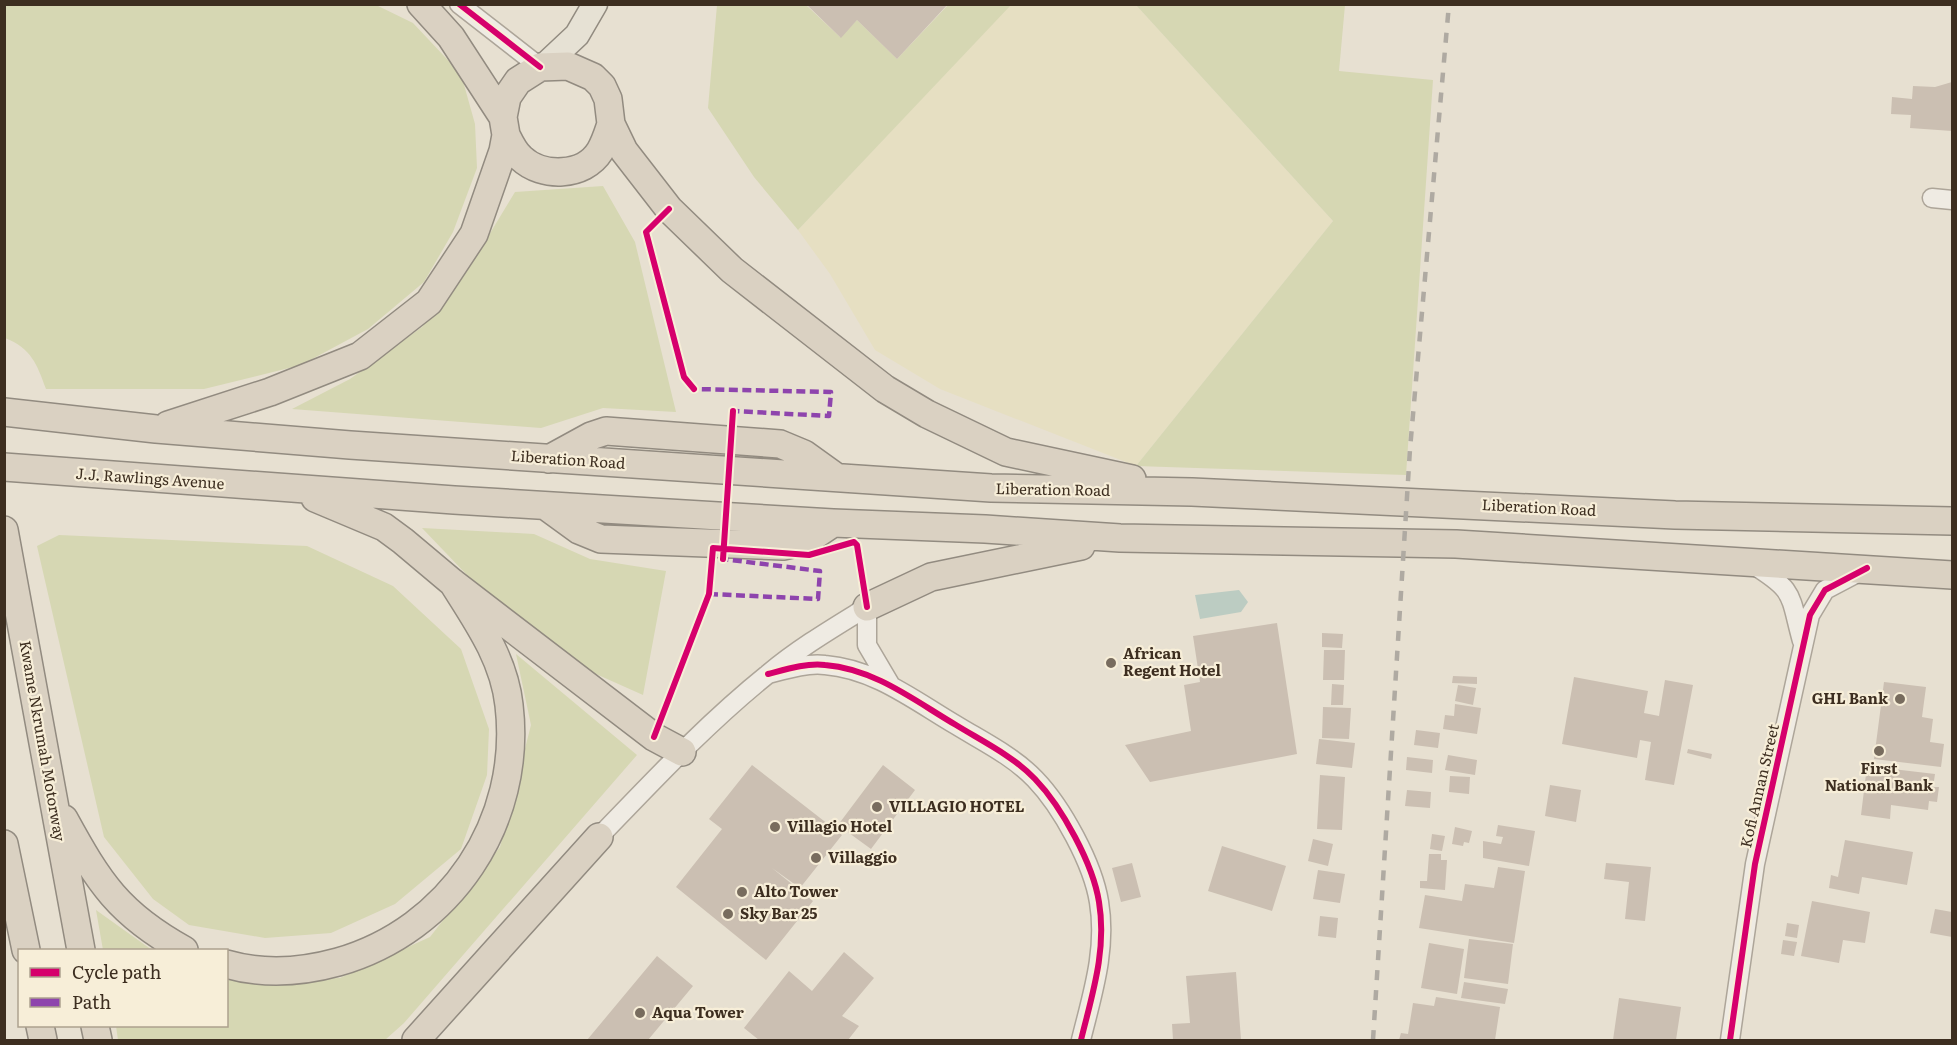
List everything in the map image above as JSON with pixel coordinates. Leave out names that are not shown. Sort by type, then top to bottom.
[{"type":"highway","points":[[421,4],[451,37],[521,159],[540,169],[563,173],[590,162],[600,151],[611,124]]},
{"type":"highway","points":[[4,412],[156,429],[270,392],[360,356],[429,302],[474,234],[503,151],[507,97],[518,81],[542,66],[568,66],[593,77],[608,99],[611,124],[624,151],[669,209],[732,270],[885,389],[927,414],[1006,452],[1192,492]]},
{"type":"highway","name":"Liberation Road","points":[[156,429],[549,459],[991,488],[1192,492],[1675,515],[1953,521]]},
{"type":"highway","name":"J.J. Rawlings Avenue","points":[[4,467],[295,489]]},
{"type":"highway","points":[[295,489],[546,506],[579,530],[601,539],[783,546],[806,541],[833,523],[985,529],[1120,538],[1456,544],[1953,575]]},
{"type":"highway","points":[[295,489],[384,527],[423,556],[453,583],[654,737],[682,752]]},
{"type":"highway","name":"Kwame Nkrumah Motorway","points":[[5,531],[81,949]]},
{"type":"highway","points":[[867,607],[931,578],[1021,557],[1120,538]]},
{"type":"highway","points":[[228,964],[259,971],[317,968],[378,947],[412,929],[449,896],[488,839],[498,813],[509,760],[509,705],[503,675],[492,646],[453,583]]},
{"type":"highway","points":[[52,797],[95,875],[122,906],[153,932],[181,949]]},
{"type":"highway","points":[[416,1041],[598,837]]},
{"type":"highway","points":[[4,844],[26,949]]},
{"type":"main road","points":[[542,66],[577,34],[595,4]]},
{"type":"street","points":[[459,4],[542,66]]},
{"type":"street","points":[[1932,198],[1953,200]]},
{"type":"street","name":"Kofi Annan Street","points":[[1748,561],[1784,586],[1793,600],[1802,641]]},
{"type":"street","name":"Kofi Annan Street","points":[[1730,1041],[1755,864],[1802,641],[1810,615],[1825,590],[1867,568]]},
{"type":"street","points":[[598,837],[682,752],[768,674],[816,638],[867,607]]},
{"type":"street","points":[[867,607],[867,645],[890,684]]},
{"type":"street","points":[[768,674],[808,664],[827,665],[847,669],[890,684],[992,746],[1034,778],[1064,818],[1086,864],[1099,901],[1102,943],[1097,978],[1081,1041]]},
{"type":"shaded area","points":[[1011,4],[1136,5],[1333,221],[1136,466],[940,389],[875,350],[830,274],[798,230]]},
{"type":"shaded area","points":[[1239,590],[1248,602],[1241,612],[1200,619],[1195,595]]},
{"type":"green space","points":[[374,4],[413,23],[461,74],[475,124],[477,168],[453,232],[424,282],[368,329],[301,365],[204,389],[46,389],[32,358],[21,347],[5,338],[4,5]]},
{"type":"green space","points":[[717,5],[806,5],[840,37],[857,20],[897,59],[948,5],[1011,5],[798,230],[754,177],[708,108]]},
{"type":"green space","points":[[1136,5],[1345,5],[1339,71],[1433,80],[1406,475],[1136,466],[1333,221]]},
{"type":"green space","points":[[603,186],[635,242],[676,412],[603,408],[541,428],[292,409],[350,379],[422,327],[469,268],[515,192]]},
{"type":"green space","points":[[422,528],[534,534],[590,559],[666,571],[643,695],[587,670],[489,598]]},
{"type":"green space","points":[[59,535],[307,546],[393,586],[461,649],[489,729],[487,775],[461,849],[395,904],[331,933],[265,938],[189,925],[153,899],[104,837],[37,546]]},
{"type":"green space","points":[[516,654],[637,755],[404,1023],[385,1040],[118,1040],[116,1027],[228,1027],[228,980],[340,978],[430,937],[500,847],[531,725]]},
{"type":"green space","points":[[96,910],[151,949],[103,949]]},
{"type":"building","points":[[806,4],[948,4],[897,59],[857,20],[841,38]]},
{"type":"building","points":[[1952,82],[1952,131],[1910,128],[1911,115],[1891,114],[1892,97],[1912,99],[1913,86],[1935,87]]},
{"type":"building","points":[[1277,623],[1297,754],[1150,782],[1125,745],[1191,731],[1184,685],[1200,682],[1193,636]]},
{"type":"building","points":[[1322,633],[1343,634],[1342,648],[1322,647]]},
{"type":"building","points":[[1324,650],[1345,650],[1344,680],[1323,680]]},
{"type":"building","points":[[1453,676],[1477,677],[1477,684],[1452,683]]},
{"type":"building","points":[[1574,677],[1648,691],[1644,713],[1659,716],[1665,680],[1693,685],[1674,785],[1645,780],[1651,742],[1640,740],[1637,758],[1562,744]]},
{"type":"building","points":[[1884,682],[1926,687],[1922,717],[1933,719],[1930,742],[1944,744],[1941,767],[1874,759]]},
{"type":"building","points":[[1332,684],[1344,685],[1343,705],[1331,705]]},
{"type":"building","points":[[1458,685],[1476,688],[1473,705],[1455,701]]},
{"type":"building","points":[[1455,704],[1481,708],[1477,734],[1443,729],[1445,715],[1454,716]]},
{"type":"building","points":[[1323,707],[1351,708],[1349,739],[1322,738]]},
{"type":"building","points":[[1416,730],[1440,733],[1438,748],[1414,745]]},
{"type":"building","points":[[1319,739],[1355,743],[1352,768],[1316,764]]},
{"type":"building","points":[[1688,749],[1712,754],[1711,759],[1687,753]]},
{"type":"building","points":[[1448,755],[1477,760],[1475,775],[1445,770]]},
{"type":"building","points":[[1407,757],[1433,760],[1432,773],[1406,770]]},
{"type":"building","points":[[752,765],[842,835],[800,888],[772,868],[813,901],[766,960],[676,887],[722,829],[709,819]]},
{"type":"building","name":"VILLAGIO HOTEL","points":[[883,765],[915,790],[871,849],[838,825]]},
{"type":"building","points":[[1867,766],[1935,774],[1933,787],[1939,787],[1937,802],[1929,801],[1928,810],[1891,805],[1890,819],[1861,815]]},
{"type":"building","points":[[1320,775],[1345,777],[1342,830],[1317,829]]},
{"type":"building","points":[[1450,776],[1470,777],[1469,794],[1449,792]]},
{"type":"building","points":[[1550,785],[1581,790],[1576,822],[1545,816]]},
{"type":"building","points":[[1407,790],[1431,792],[1430,808],[1405,806]]},
{"type":"building","points":[[1498,825],[1535,831],[1529,866],[1483,858],[1483,841],[1501,844],[1503,837],[1496,836]]},
{"type":"building","points":[[1455,827],[1472,831],[1469,843],[1464,842],[1463,846],[1452,844]]},
{"type":"building","points":[[1432,834],[1445,836],[1442,851],[1430,849]]},
{"type":"building","points":[[1313,839],[1333,844],[1328,866],[1308,861]]},
{"type":"building","points":[[1845,840],[1913,852],[1907,885],[1862,877],[1859,894],[1829,888],[1831,875],[1838,877]]},
{"type":"building","points":[[1222,846],[1286,866],[1272,911],[1208,891]]},
{"type":"building","points":[[1429,854],[1441,854],[1441,860],[1447,860],[1445,890],[1420,888],[1420,881],[1427,881]]},
{"type":"building","points":[[1132,863],[1141,897],[1121,902],[1112,868]]},
{"type":"building","points":[[1606,863],[1651,867],[1645,921],[1625,919],[1629,882],[1604,879]]},
{"type":"building","points":[[1498,867],[1525,871],[1514,943],[1419,928],[1425,895],[1462,901],[1465,884],[1494,888]]},
{"type":"building","points":[[1318,870],[1345,874],[1340,903],[1313,899]]},
{"type":"building","points":[[1812,901],[1870,912],[1865,943],[1843,940],[1839,963],[1801,956]]},
{"type":"building","points":[[1935,909],[1952,912],[1952,937],[1930,933]]},
{"type":"building","points":[[1320,916],[1338,918],[1336,938],[1318,936]]},
{"type":"building","points":[[1787,923],[1799,925],[1797,938],[1785,936]]},
{"type":"building","points":[[1469,939],[1513,944],[1508,984],[1464,978]]},
{"type":"building","points":[[1783,940],[1797,942],[1794,956],[1781,954]]},
{"type":"building","points":[[1429,943],[1464,949],[1457,994],[1421,988]]},
{"type":"building","points":[[844,952],[874,978],[842,1016],[859,1026],[848,1040],[759,1040],[744,1028],[789,971],[812,991]]},
{"type":"building","name":"Aqua Tower","points":[[657,956],[693,986],[648,1040],[587,1040]]},
{"type":"building","points":[[1236,972],[1241,1040],[1173,1040],[1172,1024],[1190,1023],[1186,976]]},
{"type":"building","points":[[1464,982],[1508,989],[1505,1004],[1461,998]]},
{"type":"building","points":[[1436,997],[1500,1007],[1495,1040],[1399,1040],[1401,1033],[1408,1034],[1413,1003],[1434,1006]]},
{"type":"building","points":[[1619,998],[1681,1007],[1676,1040],[1613,1040]]},
{"type":"railway","points":[[1373,1040],[1410,449],[1449,4]]},
{"type":"marked path","points":[[690,385],[694,389],[831,392],[829,416],[733,411],[733,416]]},
{"type":"marked path","points":[[709,594],[818,599],[820,571],[723,559],[724,554]]},
{"type":"cycle path","points":[[459,4],[540,67]]},
{"type":"cycle path","points":[[669,209],[646,232],[684,377],[694,389]]},
{"type":"cycle path","points":[[723,559],[733,411]]},
{"type":"cycle path","points":[[654,737],[709,594],[713,548],[809,555],[854,542],[857,545],[867,607]]},
{"type":"cycle path","points":[[1730,1040],[1755,864],[1810,615],[1825,590],[1867,568]]},
{"type":"cycle path","points":[[768,674],[796,667],[825,665],[878,679],[1007,756],[1035,779],[1056,805],[1075,837],[1096,887],[1099,902],[1100,955],[1081,1040]]},
{"type":"place","name":"African Regent Hotel","points":[[1111,663]]},
{"type":"place","name":"GHL Bank","points":[[1900,699]]},
{"type":"place","name":"First National Bank","points":[[1879,751]]},
{"type":"place","name":"VILLAGIO HOTEL","points":[[877,807]]},
{"type":"place","name":"Villagio Hotel","points":[[775,827]]},
{"type":"place","name":"Villaggio","points":[[816,858]]},
{"type":"place","name":"Alto Tower","points":[[742,892]]},
{"type":"place","name":"Sky Bar 25","points":[[728,914]]},
{"type":"place","name":"Aqua Tower","points":[[640,1013]]}]
